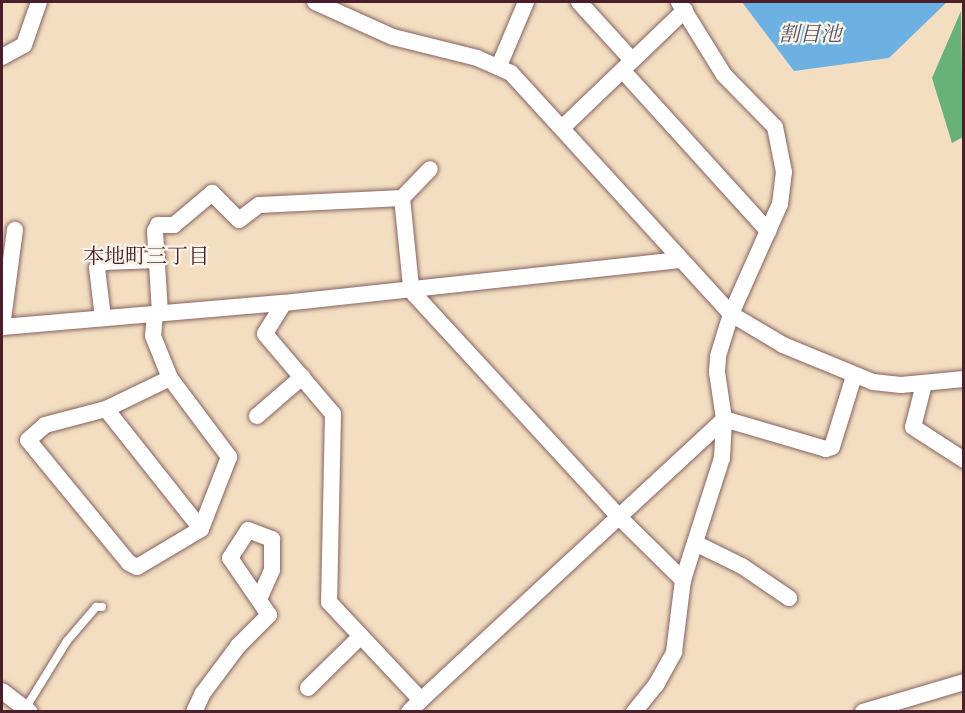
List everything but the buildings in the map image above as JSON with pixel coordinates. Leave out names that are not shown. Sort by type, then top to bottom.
[{"type":"street","points":[[2,57],[24,45],[39,2]]},
{"type":"street","points":[[315,2],[393,37],[499,66],[529,90],[731,314],[783,345],[854,376],[901,385],[963,379]]},
{"type":"street","points":[[499,66],[526,2]]},
{"type":"street","points":[[579,2],[628,65],[768,231]]},
{"type":"street","points":[[563,127],[628,65],[682,6],[724,75],[775,127],[784,172],[780,204],[731,314],[717,372],[724,419],[722,458],[683,580],[674,652],[656,685],[634,711]]},
{"type":"street","points":[[170,378],[106,409],[45,425],[28,440],[129,563],[137,567],[201,529],[229,457],[170,378],[153,336],[158,313],[155,231],[158,225],[174,225],[212,193],[239,220],[259,205],[402,198],[430,169]]},
{"type":"street","points":[[402,198],[411,287],[619,517],[683,580]]},
{"type":"street","points":[[15,230],[2,327],[284,303],[411,287],[680,260]]},
{"type":"street","points":[[103,318],[97,268],[103,262],[157,260]]},
{"type":"street","points":[[284,303],[265,334],[333,414],[329,602],[361,636],[415,706],[724,419]]},
{"type":"street","points":[[724,419],[826,449],[832,447],[854,376]]},
{"type":"street","points":[[258,416],[302,377]]},
{"type":"street","points":[[924,384],[913,427],[963,460]]},
{"type":"street","points":[[106,409],[201,529]]},
{"type":"street","points":[[696,543],[742,566],[789,598]]},
{"type":"street","points":[[194,711],[203,693],[238,646],[270,615],[260,597]]},
{"type":"street","points":[[308,688],[361,636]]},
{"type":"street","points":[[863,711],[963,682]]},
{"type":"street","points":[[2,691],[28,710]]},
{"type":"lane","points":[[28,710],[66,642],[96,607],[102,607]]},
{"type":"green space","points":[[961,11],[963,137],[952,143],[932,78]]},
{"type":"water","name":"割目池","points":[[742,2],[947,2],[889,58],[794,71]]},
{"type":"district","name":"本地町三丁目","points":[[146,257]]}]
